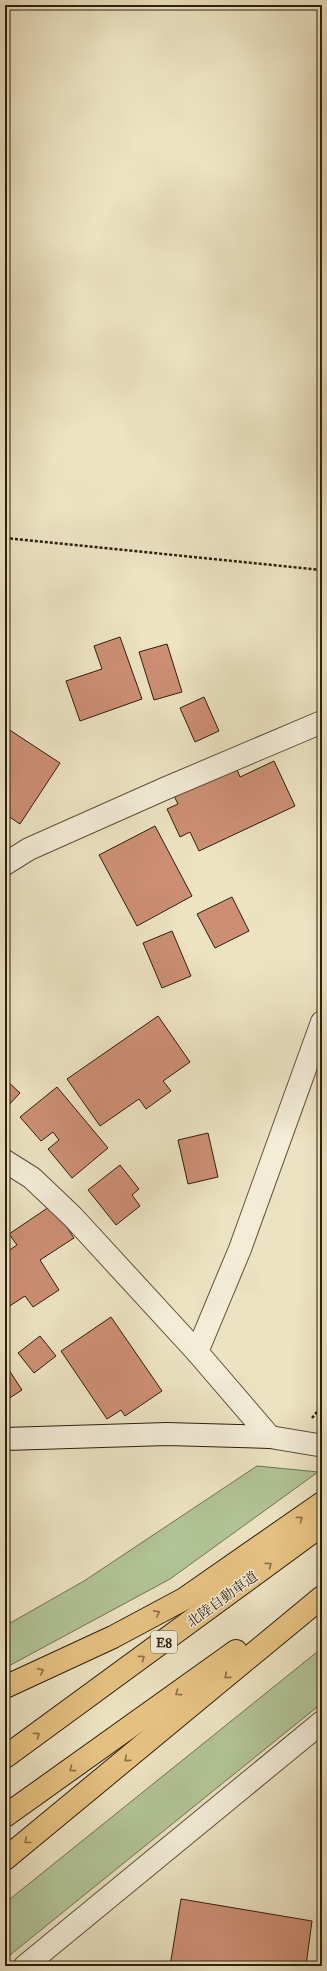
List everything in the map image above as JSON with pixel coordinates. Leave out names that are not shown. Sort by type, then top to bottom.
[{"type":"highway","points":[[5,1687],[113,1637],[184,1599],[322,1503]]},
{"type":"highway","name":"北陸自動車道","points":[[5,1758],[322,1525]]},
{"type":"highway","points":[[5,1816],[253,1639],[322,1587]]},
{"type":"highway","points":[[5,1859],[322,1597]]},
{"type":"street","points":[[5,864],[29,849],[164,788],[322,722]]},
{"type":"street","points":[[197,1352],[240,1249],[322,1022]]},
{"type":"street","points":[[5,1161],[32,1178],[73,1217],[197,1352],[270,1437]]},
{"type":"street","points":[[5,1439],[167,1434],[270,1437],[318,1445]]},
{"type":"street","points":[[25,1966],[322,1722]]},
{"type":"path","points":[[5,538],[322,570]]},
{"type":"green space","points":[[257,1466],[318,1472],[170,1579],[5,1668],[5,1626],[84,1581]]},
{"type":"green space","points":[[322,1648],[322,1703],[5,1959],[5,1903]]},
{"type":"building","points":[[120,637],[142,699],[80,721],[66,681],[102,669],[94,646]]},
{"type":"building","points":[[167,644],[182,692],[154,700],[139,652]]},
{"type":"building","points":[[204,697],[219,731],[195,742],[180,708]]},
{"type":"building","points":[[5,727],[60,763],[20,824],[5,814]]},
{"type":"building","points":[[274,761],[295,806],[199,851],[190,832],[180,837],[167,809],[178,804],[174,796],[236,767],[240,777]]},
{"type":"building","points":[[155,826],[192,896],[137,926],[99,855]]},
{"type":"building","points":[[232,897],[249,931],[215,948],[197,914]]},
{"type":"building","points":[[172,931],[191,976],[162,988],[143,943]]},
{"type":"building","points":[[158,1016],[190,1062],[163,1081],[171,1091],[146,1109],[139,1099],[100,1126],[67,1079]]},
{"type":"building","points":[[5,1079],[20,1093],[5,1109]]},
{"type":"building","points":[[57,1087],[108,1148],[72,1178],[48,1149],[59,1140],[53,1132],[41,1141],[20,1117]]},
{"type":"building","points":[[208,1133],[218,1177],[188,1184],[178,1140]]},
{"type":"building","points":[[120,1165],[139,1189],[132,1195],[140,1206],[116,1225],[88,1190]]},
{"type":"building","points":[[52,1205],[74,1238],[40,1260],[59,1290],[33,1307],[25,1296],[5,1309],[5,1253],[17,1245],[9,1234]]},
{"type":"building","points":[[111,1317],[162,1391],[125,1416],[121,1410],[107,1419],[61,1351]]},
{"type":"building","points":[[40,1336],[56,1356],[34,1373],[18,1353]]},
{"type":"building","points":[[5,1364],[22,1390],[5,1401]]},
{"type":"building","points":[[181,1899],[312,1921],[306,1966],[170,1966]]}]
